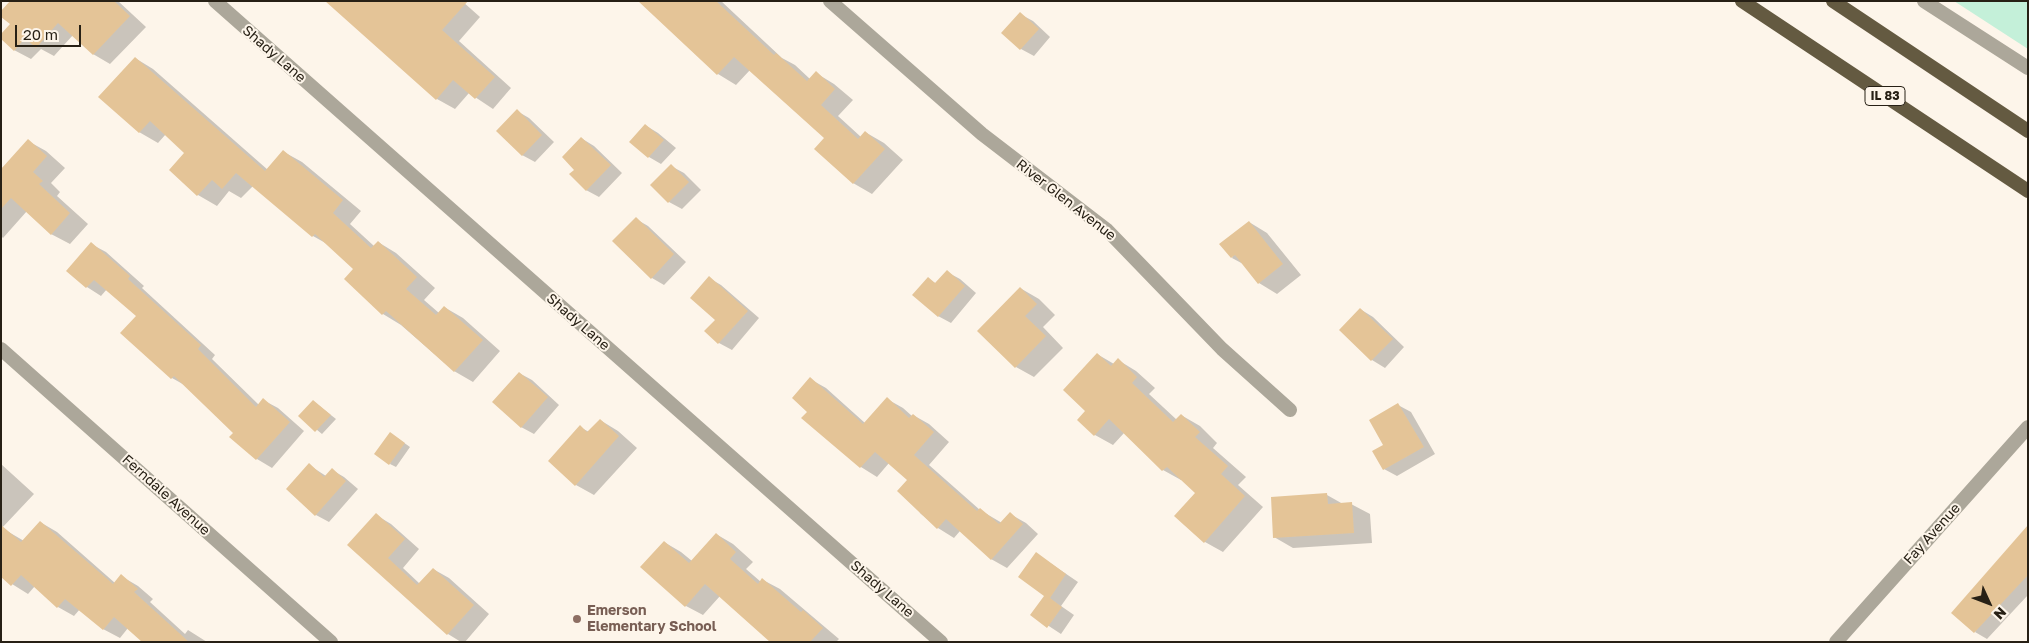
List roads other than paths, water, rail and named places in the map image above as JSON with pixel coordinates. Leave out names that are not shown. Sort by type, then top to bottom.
[{"type":"highway","name":"IL 83","points":[[1742,1],[2028,191]]},
{"type":"highway","points":[[1833,1],[2028,131]]},
{"type":"street","name":"Shady Lane","points":[[215,1],[941,642]]},
{"type":"street","name":"River Glen Avenue","points":[[830,1],[982,134],[1107,230],[1222,349],[1290,410]]},
{"type":"street","points":[[1924,1],[2028,68]]},
{"type":"street","name":"Ferndale Avenue","points":[[1,349],[331,642]]},
{"type":"street","name":"Fay Avenue","points":[[1836,642],[2028,427]]},
{"type":"place","name":"Emerson Elementary School","points":[[577,619]]}]
